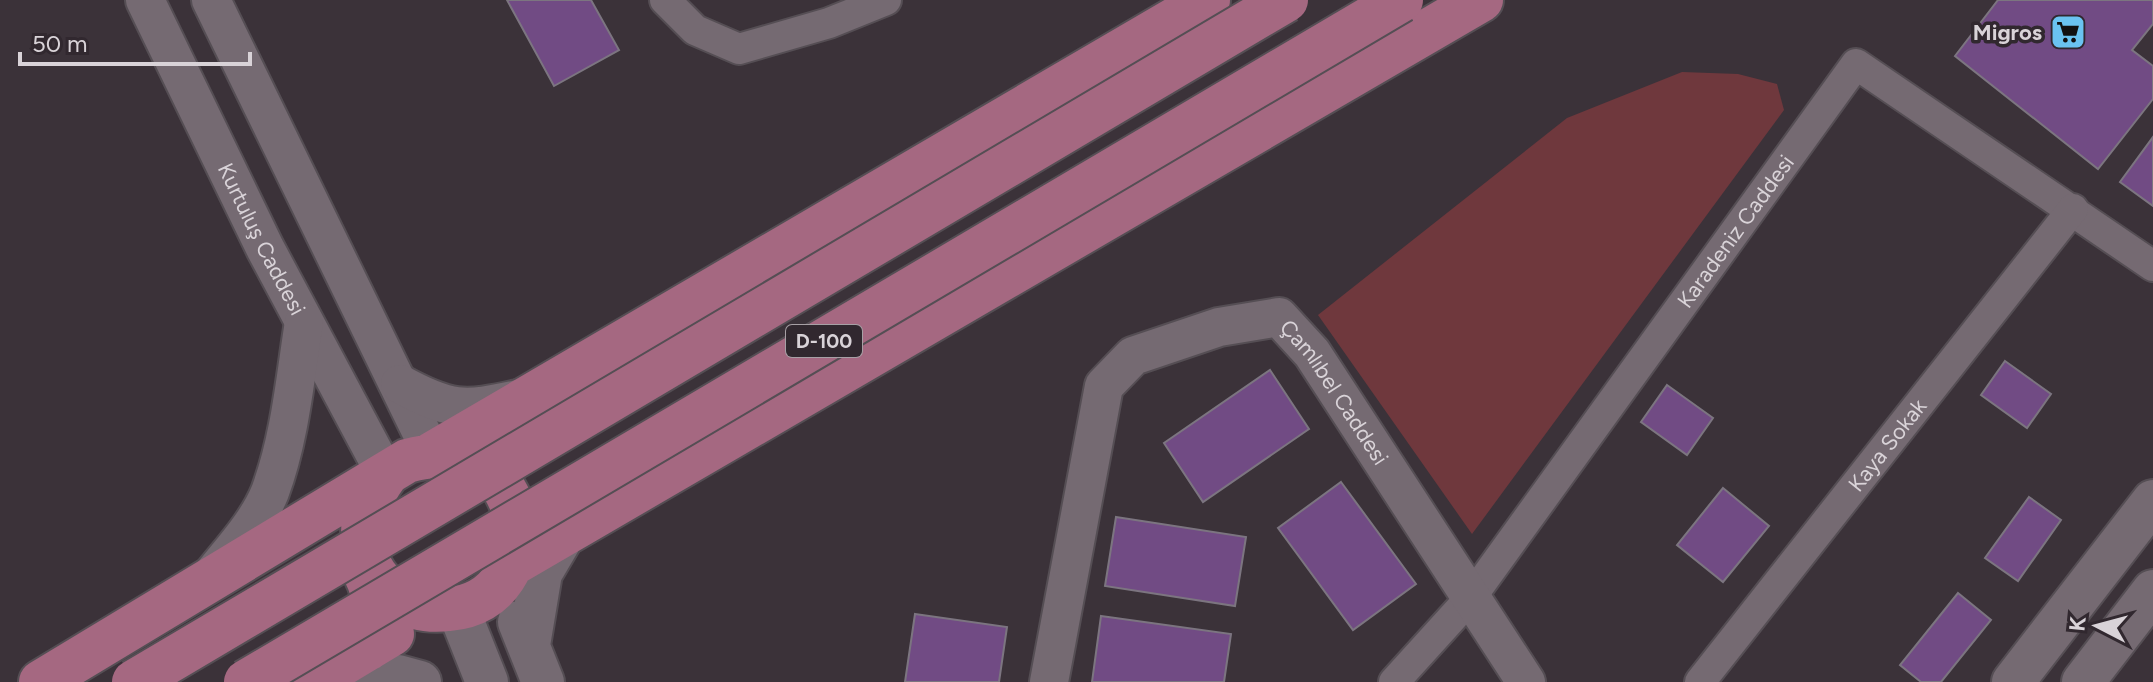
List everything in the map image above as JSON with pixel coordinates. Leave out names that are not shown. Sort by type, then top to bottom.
[{"type":"highway","points":[[41,682],[407,461],[432,454],[1208,0]]},
{"type":"highway","name":"D-100","points":[[134,682],[1286,0]]},
{"type":"highway","name":"D-100","points":[[246,682],[1401,0]]},
{"type":"highway","points":[[312,682],[360,665],[445,610],[482,598],[506,573],[564,534],[1481,0]]},
{"type":"highway","points":[[489,421],[497,458],[516,494],[538,518],[564,534]]},
{"type":"highway","points":[[432,454],[457,456],[480,465],[500,482],[513,505],[518,531],[506,573]]},
{"type":"highway","points":[[386,475],[371,495],[363,519],[363,544],[370,568],[385,588],[407,603],[445,610]]},
{"type":"highway","points":[[308,523],[341,545],[368,579],[376,615],[360,665]]},
{"type":"main road","points":[[2013,682],[2153,501]]},
{"type":"main road","points":[[536,664],[541,573],[564,534]]},
{"type":"main road","points":[[506,573],[536,664]]},
{"type":"main road","points":[[2083,682],[2153,591]]},
{"type":"main road","points":[[445,610],[487,682]]},
{"type":"main road","points":[[360,665],[420,682]]},
{"type":"street","name":"Kurtuluş Caddesi","points":[[145,0],[304,322],[386,475]]},
{"type":"street","points":[[211,0],[432,454]]},
{"type":"street","points":[[665,0],[695,30],[739,49],[829,23],[886,0]]},
{"type":"street","name":"Karadeniz Caddesi","points":[[1394,682],[1472,596],[1856,64],[2153,266]]},
{"type":"street","name":"Kaya Sokak","points":[[1700,682],[2073,209]]},
{"type":"street","name":"Çamlıbel Caddesi","points":[[1049,682],[1104,386],[1133,356],[1219,327],[1279,317],[1312,353],[1526,682]]},
{"type":"street","points":[[204,584],[245,535],[269,495],[287,432],[304,322]]},
{"type":"street","points":[[400,384],[438,405],[478,407],[533,395]]},
{"type":"shaded area","points":[[1682,72],[1738,74],[1777,84],[1784,110],[1472,534],[1318,315],[1567,118]]},
{"type":"building","points":[[507,0],[591,0],[619,50],[554,86]]},
{"type":"building","points":[[1998,0],[2153,0],[2153,24],[2132,50],[2153,66],[2153,99],[2098,169],[1955,56]]},
{"type":"building","points":[[2153,137],[2153,206],[2120,182]]},
{"type":"building","points":[[2005,361],[2051,394],[2027,428],[1981,395]]},
{"type":"building","points":[[1270,370],[1309,429],[1203,502],[1164,443]]},
{"type":"building","points":[[1667,385],[1713,418],[1687,455],[1641,422]]},
{"type":"building","points":[[1341,482],[1416,584],[1353,630],[1278,528]]},
{"type":"building","points":[[1723,488],[1769,526],[1723,582],[1677,545]]},
{"type":"building","points":[[2029,497],[2061,520],[2018,581],[1985,558]]},
{"type":"building","points":[[1116,517],[1246,537],[1235,606],[1105,586]]},
{"type":"building","points":[[1958,593],[1991,620],[1941,682],[1921,682],[1900,665]]},
{"type":"building","points":[[915,614],[1007,627],[999,682],[905,682]]},
{"type":"building","points":[[1101,616],[1231,634],[1224,682],[1092,682]]},
{"type":"place","name":"Migros","points":[[2068,32]]}]
